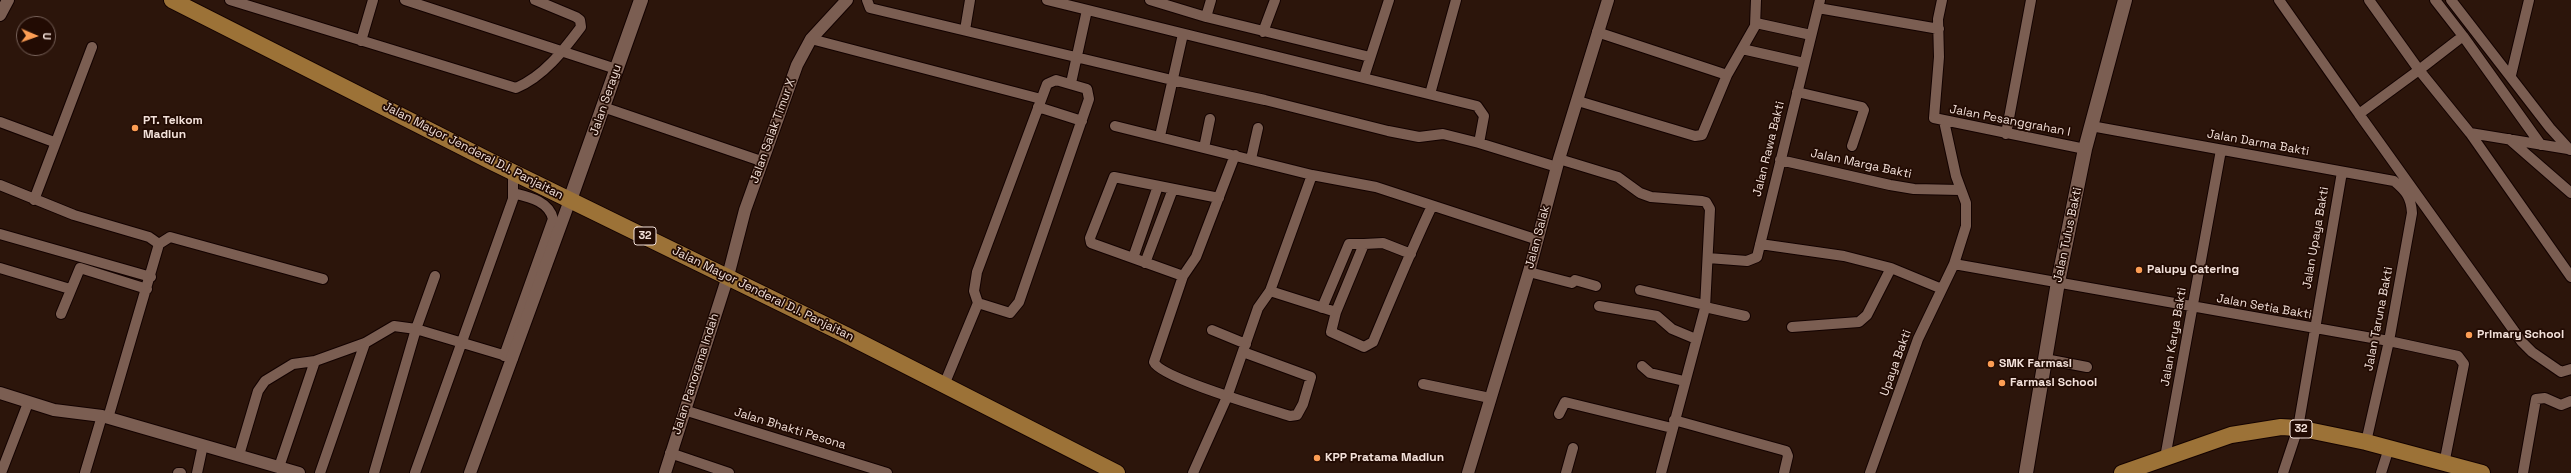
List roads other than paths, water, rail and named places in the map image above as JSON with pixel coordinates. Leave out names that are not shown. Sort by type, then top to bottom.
[{"type":"highway","name":"Jalan Mayor Jenderal D.I. Panjaitan","points":[[172,0],[513,172],[728,276],[1117,473]]},
{"type":"highway","name":"32","points":[[2122,473],[2231,435],[2263,428],[2298,428],[2366,442],[2482,473]]},
{"type":"main road","name":"Jalan Serayu","points":[[570,200],[641,0]]},
{"type":"main road","name":"Jalan Tulus Bakti","points":[[2026,473],[2058,282],[2091,126],[2125,0]]},
{"type":"street","points":[[0,15],[8,0]]},
{"type":"street","points":[[230,0],[516,88],[535,78],[563,51],[581,27],[580,20],[535,0]]},
{"type":"street","points":[[361,41],[373,0]]},
{"type":"street","points":[[405,0],[616,69]]},
{"type":"street","name":"Jalan Salak Timur X","points":[[728,276],[745,210],[797,65],[811,40],[847,0]]},
{"type":"street","points":[[867,0],[870,8],[1077,56],[1172,80],[1265,100],[1388,131],[1419,137],[1442,134],[1618,177],[1640,193],[1651,197],[1706,202],[1711,213],[1705,306],[1661,473]]},
{"type":"street","points":[[965,30],[970,0]]},
{"type":"street","points":[[1046,0],[1364,77],[1480,108],[1484,116],[1479,143]]},
{"type":"street","points":[[1152,0],[1206,17],[1263,32],[1370,57]]},
{"type":"street","points":[[1206,17],[1211,0]]},
{"type":"street","points":[[1263,32],[1275,0]]},
{"type":"street","points":[[1364,77],[1389,0]]},
{"type":"street","points":[[1430,94],[1456,0]]},
{"type":"street","name":"Jalan Salak","points":[[1468,473],[1529,272],[1558,163],[1608,0]]},
{"type":"street","points":[[1578,101],[1697,136],[1706,127],[1727,75],[1756,23],[1756,0]]},
{"type":"street","points":[[1819,4],[1938,29],[1942,0]]},
{"type":"street","points":[[2006,134],[2031,0]]},
{"type":"street","points":[[2279,0],[2522,342],[2532,352],[2561,372],[2571,369]]},
{"type":"street","points":[[2369,0],[2419,70],[2470,133],[2571,277]]},
{"type":"street","points":[[2435,0],[2463,36],[2541,145]]},
{"type":"street","points":[[2451,0],[2570,150]]},
{"type":"street","points":[[2510,76],[2529,0]]},
{"type":"street","name":"Jalan Rawa Bakti","points":[[1708,258],[1753,260],[1757,256],[1819,4]]},
{"type":"street","points":[[1071,83],[1087,10]]},
{"type":"street","points":[[1756,23],[1811,35]]},
{"type":"street","name":"Jalan Pesanggrahan I","points":[[1938,29],[1939,57],[1933,114],[1934,118],[2006,134],[2086,149]]},
{"type":"street","points":[[1597,32],[1727,75]]},
{"type":"street","points":[[1160,136],[1183,34]]},
{"type":"street","points":[[2359,114],[2463,36]]},
{"type":"street","points":[[811,40],[1039,103],[1082,121]]},
{"type":"street","points":[[34,200],[54,142],[92,47]]},
{"type":"street","points":[[1742,49],[1804,63]]},
{"type":"street","points":[[944,385],[978,303],[974,291],[977,272],[1047,84],[1051,81],[1071,83],[1087,89],[1089,93],[1082,121],[1019,302],[1010,313],[978,303]]},
{"type":"street","points":[[1797,92],[1862,107],[1864,110],[1852,146]]},
{"type":"street","points":[[604,107],[762,161]]},
{"type":"street","points":[[1204,148],[1210,119]]},
{"type":"street","name":"Upaya Bakti","points":[[1870,473],[1918,338],[1954,264],[1966,226],[1966,207],[1960,190],[1944,121]]},
{"type":"street","points":[[0,122],[54,142]]},
{"type":"street","points":[[1115,126],[1312,175],[1376,187],[1538,240]]},
{"type":"street","name":"Jalan Darma Bakti","points":[[2091,126],[2394,181],[2407,191],[2412,200]]},
{"type":"street","points":[[1251,159],[1258,128]]},
{"type":"street","points":[[2470,133],[2570,150]]},
{"type":"street","points":[[2509,139],[2571,193]]},
{"type":"street","name":"Jalan Karya Bakti","points":[[2165,458],[2221,150]]},
{"type":"street","points":[[1212,330],[1244,348],[1308,375],[1311,381],[1303,404],[1294,416],[1227,397],[1180,378],[1154,364],[1154,358],[1183,276],[1196,257],[1235,155]]},
{"type":"street","name":"Jalan Marga Bakti","points":[[1780,160],[1890,185],[1914,188],[1960,190]]},
{"type":"street","points":[[415,473],[462,343],[513,193],[513,172]]},
{"type":"street","name":"Jalan Upaya Bakti","points":[[2283,473],[2298,428],[2313,329],[2342,172]]},
{"type":"street","points":[[1193,473],[1227,397],[1260,303],[1270,291],[1312,175]]},
{"type":"street","points":[[1183,276],[1091,244],[1090,238],[1114,177],[1219,198]]},
{"type":"street","points":[[0,185],[74,215],[150,237],[160,244]]},
{"type":"street","points":[[1133,258],[1158,186]]},
{"type":"street","points":[[1145,262],[1173,189]]},
{"type":"street","points":[[470,473],[554,219],[547,207],[539,201],[513,193]]},
{"type":"street","points":[[508,357],[570,200]]},
{"type":"street","name":"Jalan Taruna Bakti","points":[[2366,442],[2389,341],[2412,213],[2412,200]]},
{"type":"street","points":[[1364,244],[1336,312],[1331,332],[1364,347],[1372,344],[1432,206]]},
{"type":"street","points":[[0,234],[151,276]]},
{"type":"street","points":[[85,473],[147,289],[160,244],[170,237],[323,278]]},
{"type":"street","points":[[1322,308],[1349,244],[1383,244],[1411,254]]},
{"type":"street","points":[[1760,244],[1844,256],[1891,268],[1942,289]]},
{"type":"street","name":"Jalan Setia Bakti","points":[[1954,264],[2058,282],[2192,308],[2389,341],[2458,356],[2463,361],[2444,464]]},
{"type":"street","points":[[0,268],[70,289]]},
{"type":"street","points":[[61,314],[70,289],[80,268],[147,289]]},
{"type":"street","points":[[1792,327],[1859,322],[1867,315],[1891,268]]},
{"type":"street","points":[[1529,272],[1572,283],[1575,280],[1596,286]]},
{"type":"street","points":[[374,473],[416,328],[435,276]]},
{"type":"street","name":"Jalan Panorama Indah","points":[[665,473],[670,453],[728,276]]},
{"type":"street","points":[[1640,290],[1745,316]]},
{"type":"street","points":[[1270,291],[1336,312]]},
{"type":"street","points":[[1600,306],[1657,316],[1672,329],[1696,339]]},
{"type":"street","points":[[239,455],[263,383],[293,364],[315,361],[365,344],[394,326],[416,328],[508,357]]},
{"type":"street","points":[[320,473],[365,344]]},
{"type":"street","points":[[2045,359],[2087,367]]},
{"type":"street","points":[[279,467],[315,361]]},
{"type":"street","points":[[1642,366],[1650,373],[1684,381]]},
{"type":"street","points":[[1423,384],[1490,398]]},
{"type":"street","points":[[0,394],[54,410],[105,417],[299,473]]},
{"type":"street","points":[[2523,473],[2536,399],[2545,398],[2561,405],[2571,401]]},
{"type":"street","points":[[1559,414],[1565,402],[1673,424],[1786,452],[1788,456],[1784,473]]},
{"type":"street","points":[[1,473],[5,448],[28,403]]},
{"type":"street","name":"Jalan Bhakti Pesona","points":[[684,410],[887,473]]},
{"type":"street","points":[[197,473],[203,446]]},
{"type":"street","points":[[1566,473],[1573,448]]},
{"type":"street","points":[[2381,473],[2389,448]]},
{"type":"street","points":[[670,453],[729,473]]},
{"type":"place","name":"PT. Telkom Madiun","points":[[135,128]]},
{"type":"place","name":"Palupy Catering","points":[[2139,270]]},
{"type":"place","name":"Primary School","points":[[2469,335]]},
{"type":"place","name":"SMK Farmasi","points":[[1991,364]]},
{"type":"place","name":"Farmasi School","points":[[2002,383]]},
{"type":"place","name":"KPP Pratama Madiun","points":[[1317,458]]}]
